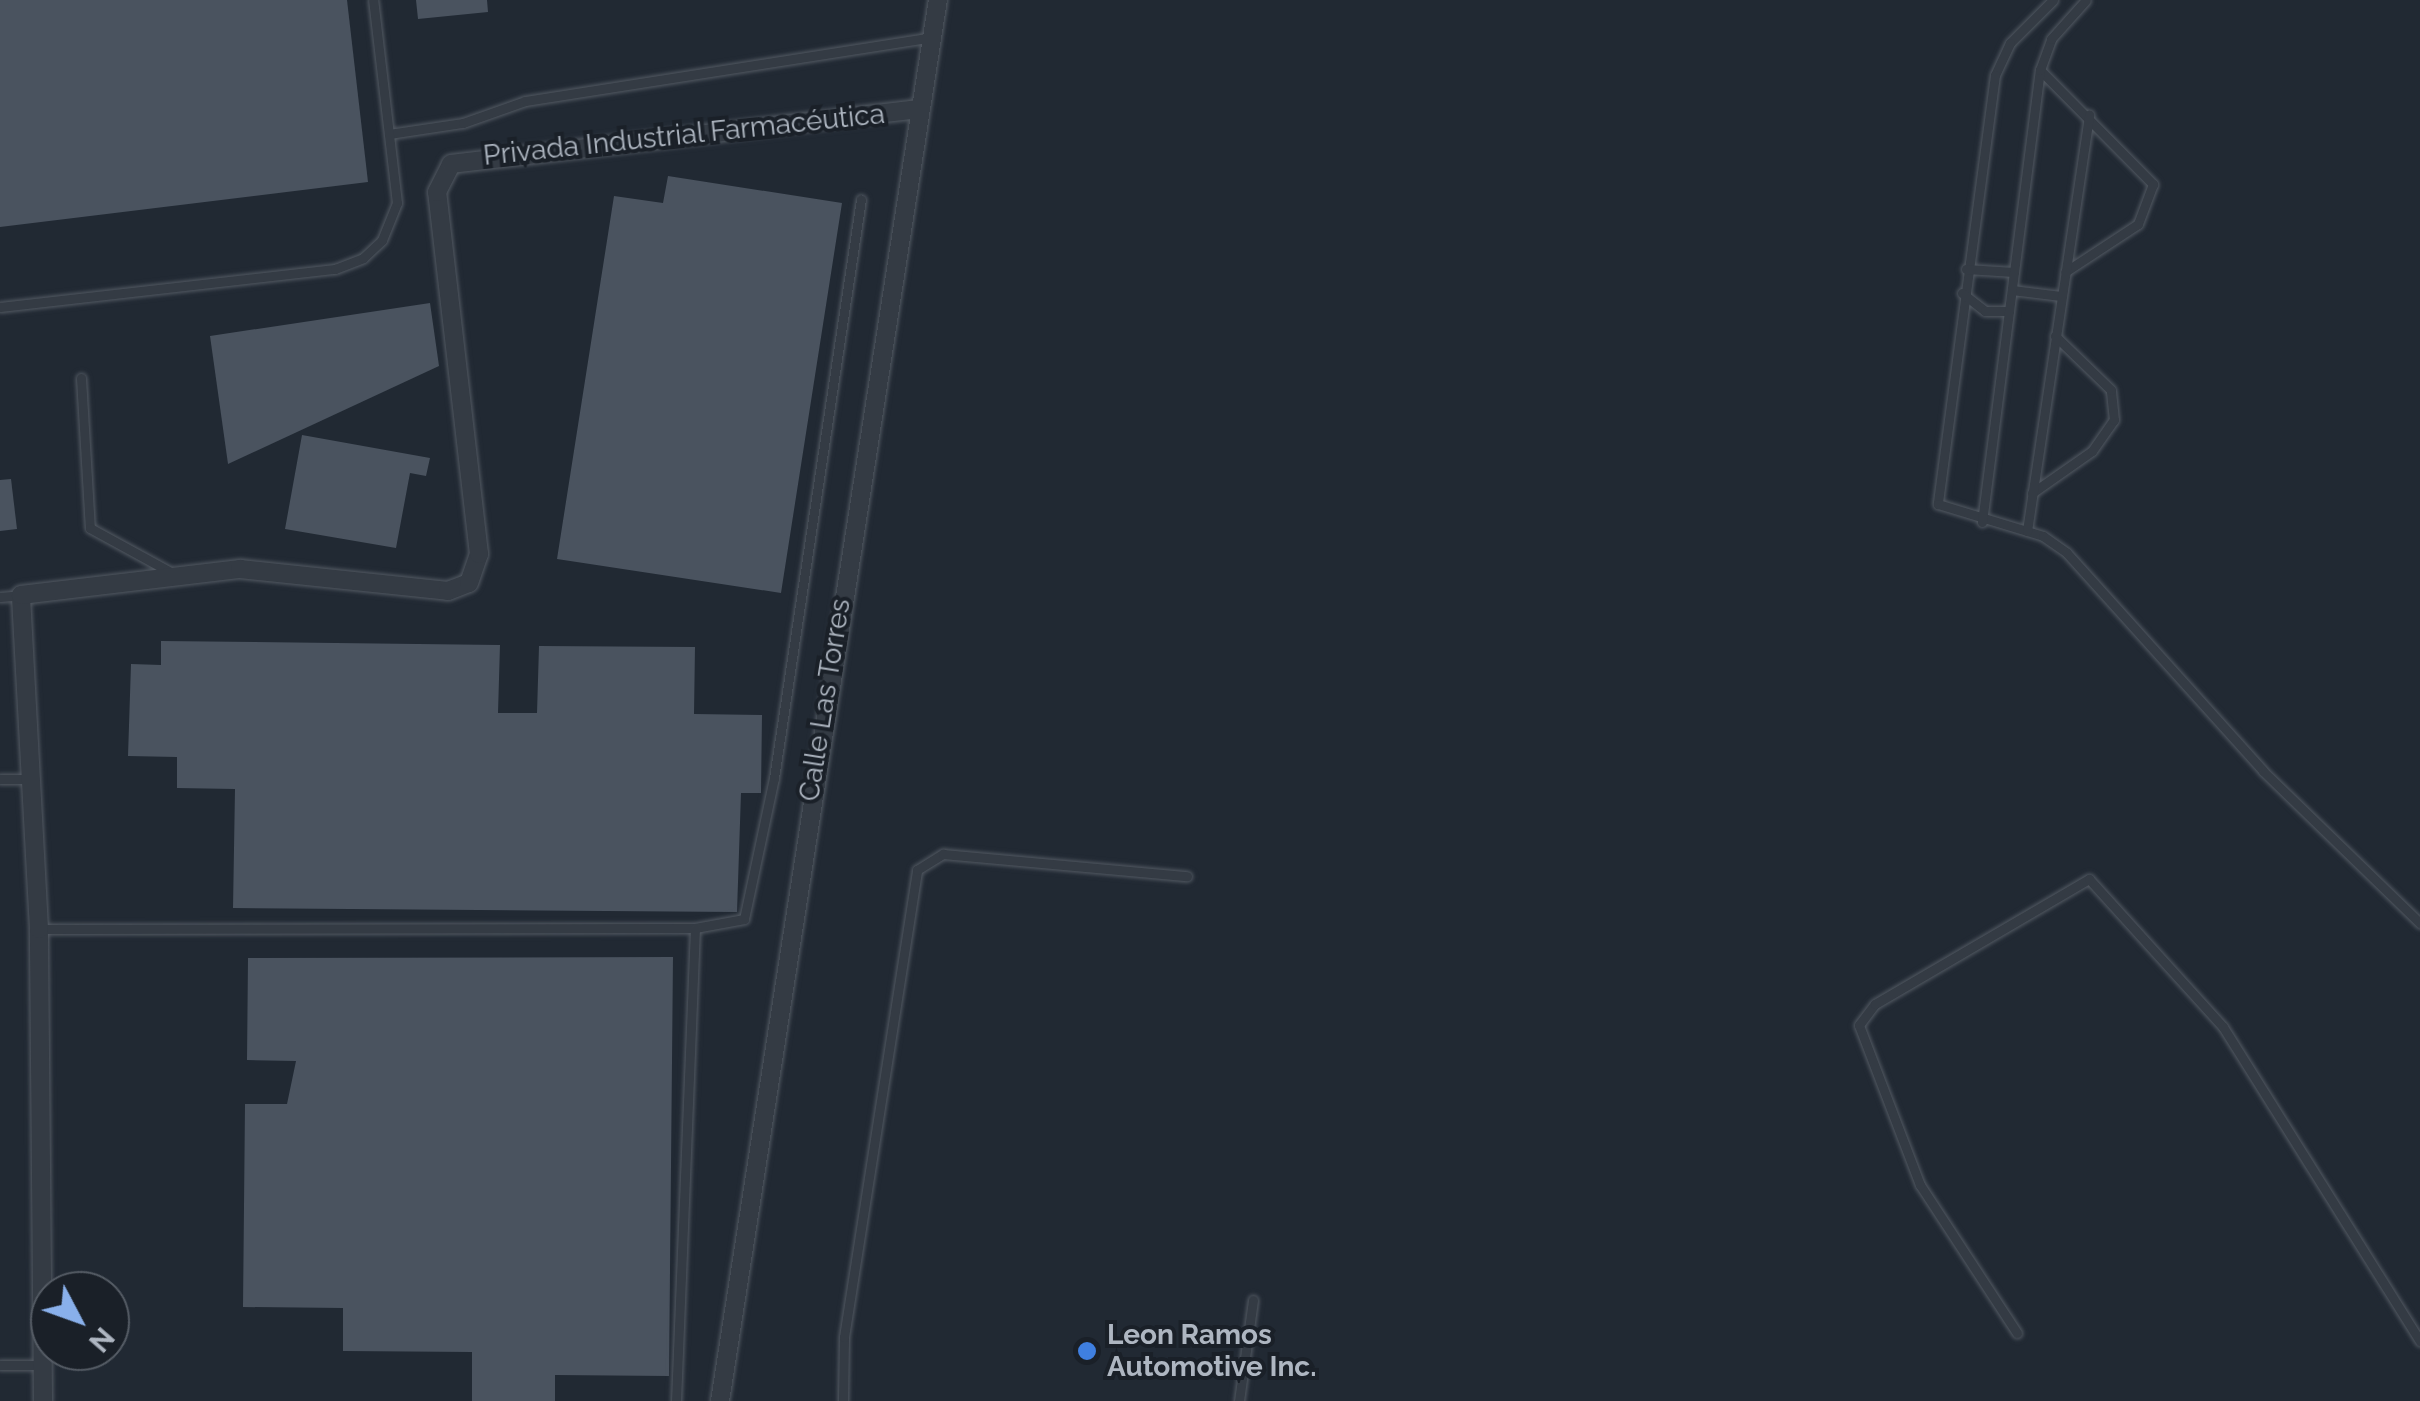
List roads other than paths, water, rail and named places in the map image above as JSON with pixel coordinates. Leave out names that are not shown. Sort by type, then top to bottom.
[{"type":"street","name":"Calle Las Torres","points":[[720,1401],[938,0]]},
{"type":"street","name":"Privada Industrial Farmacéutica","points":[[21,594],[269,569],[448,591],[475,576],[437,192],[451,164],[921,109]]},
{"type":"street","points":[[21,594],[38,929],[41,1271]]},
{"type":"street","points":[[42,1371],[44,1401]]},
{"type":"lane","points":[[0,307],[335,269],[363,258],[397,203],[373,0]]},
{"type":"lane","points":[[2053,0],[2010,43],[1995,74],[1935,493],[1944,510],[2027,531],[2067,553],[2263,772],[2420,923]]},
{"type":"lane","points":[[1982,522],[2040,70],[2051,39],[2086,0]]},
{"type":"lane","points":[[389,134],[463,124],[525,101],[932,37]]},
{"type":"lane","points":[[2040,70],[2142,164],[2153,194],[2138,224],[2065,272]]},
{"type":"lane","points":[[2027,531],[2089,115]]},
{"type":"lane","points":[[38,929],[694,928],[734,924],[754,895],[861,199]]},
{"type":"lane","points":[[1966,269],[2014,272]]},
{"type":"lane","points":[[2012,290],[2061,296]]},
{"type":"lane","points":[[1962,293],[1985,311],[2009,312]]},
{"type":"lane","points":[[2032,494],[2092,452],[2114,420],[2110,390],[2055,336]]},
{"type":"lane","points":[[81,378],[90,528],[178,577]]},
{"type":"lane","name":"Privada Industrial Farmacéutica","points":[[0,597],[21,594]]},
{"type":"lane","points":[[0,780],[32,779]]},
{"type":"lane","points":[[843,1401],[844,1338],[917,870],[943,854],[1187,876]]},
{"type":"lane","points":[[2017,1333],[1920,1184],[1859,1025],[1892,994],[2089,879],[2223,1027],[2420,1341]]},
{"type":"lane","points":[[676,1401],[694,928]]},
{"type":"lane","points":[[1239,1401],[1252,1300]]},
{"type":"lane","points":[[0,1366],[30,1365]]},
{"type":"place","name":"Leon Ramos Automotive Inc.","points":[[1087,1351]]}]
